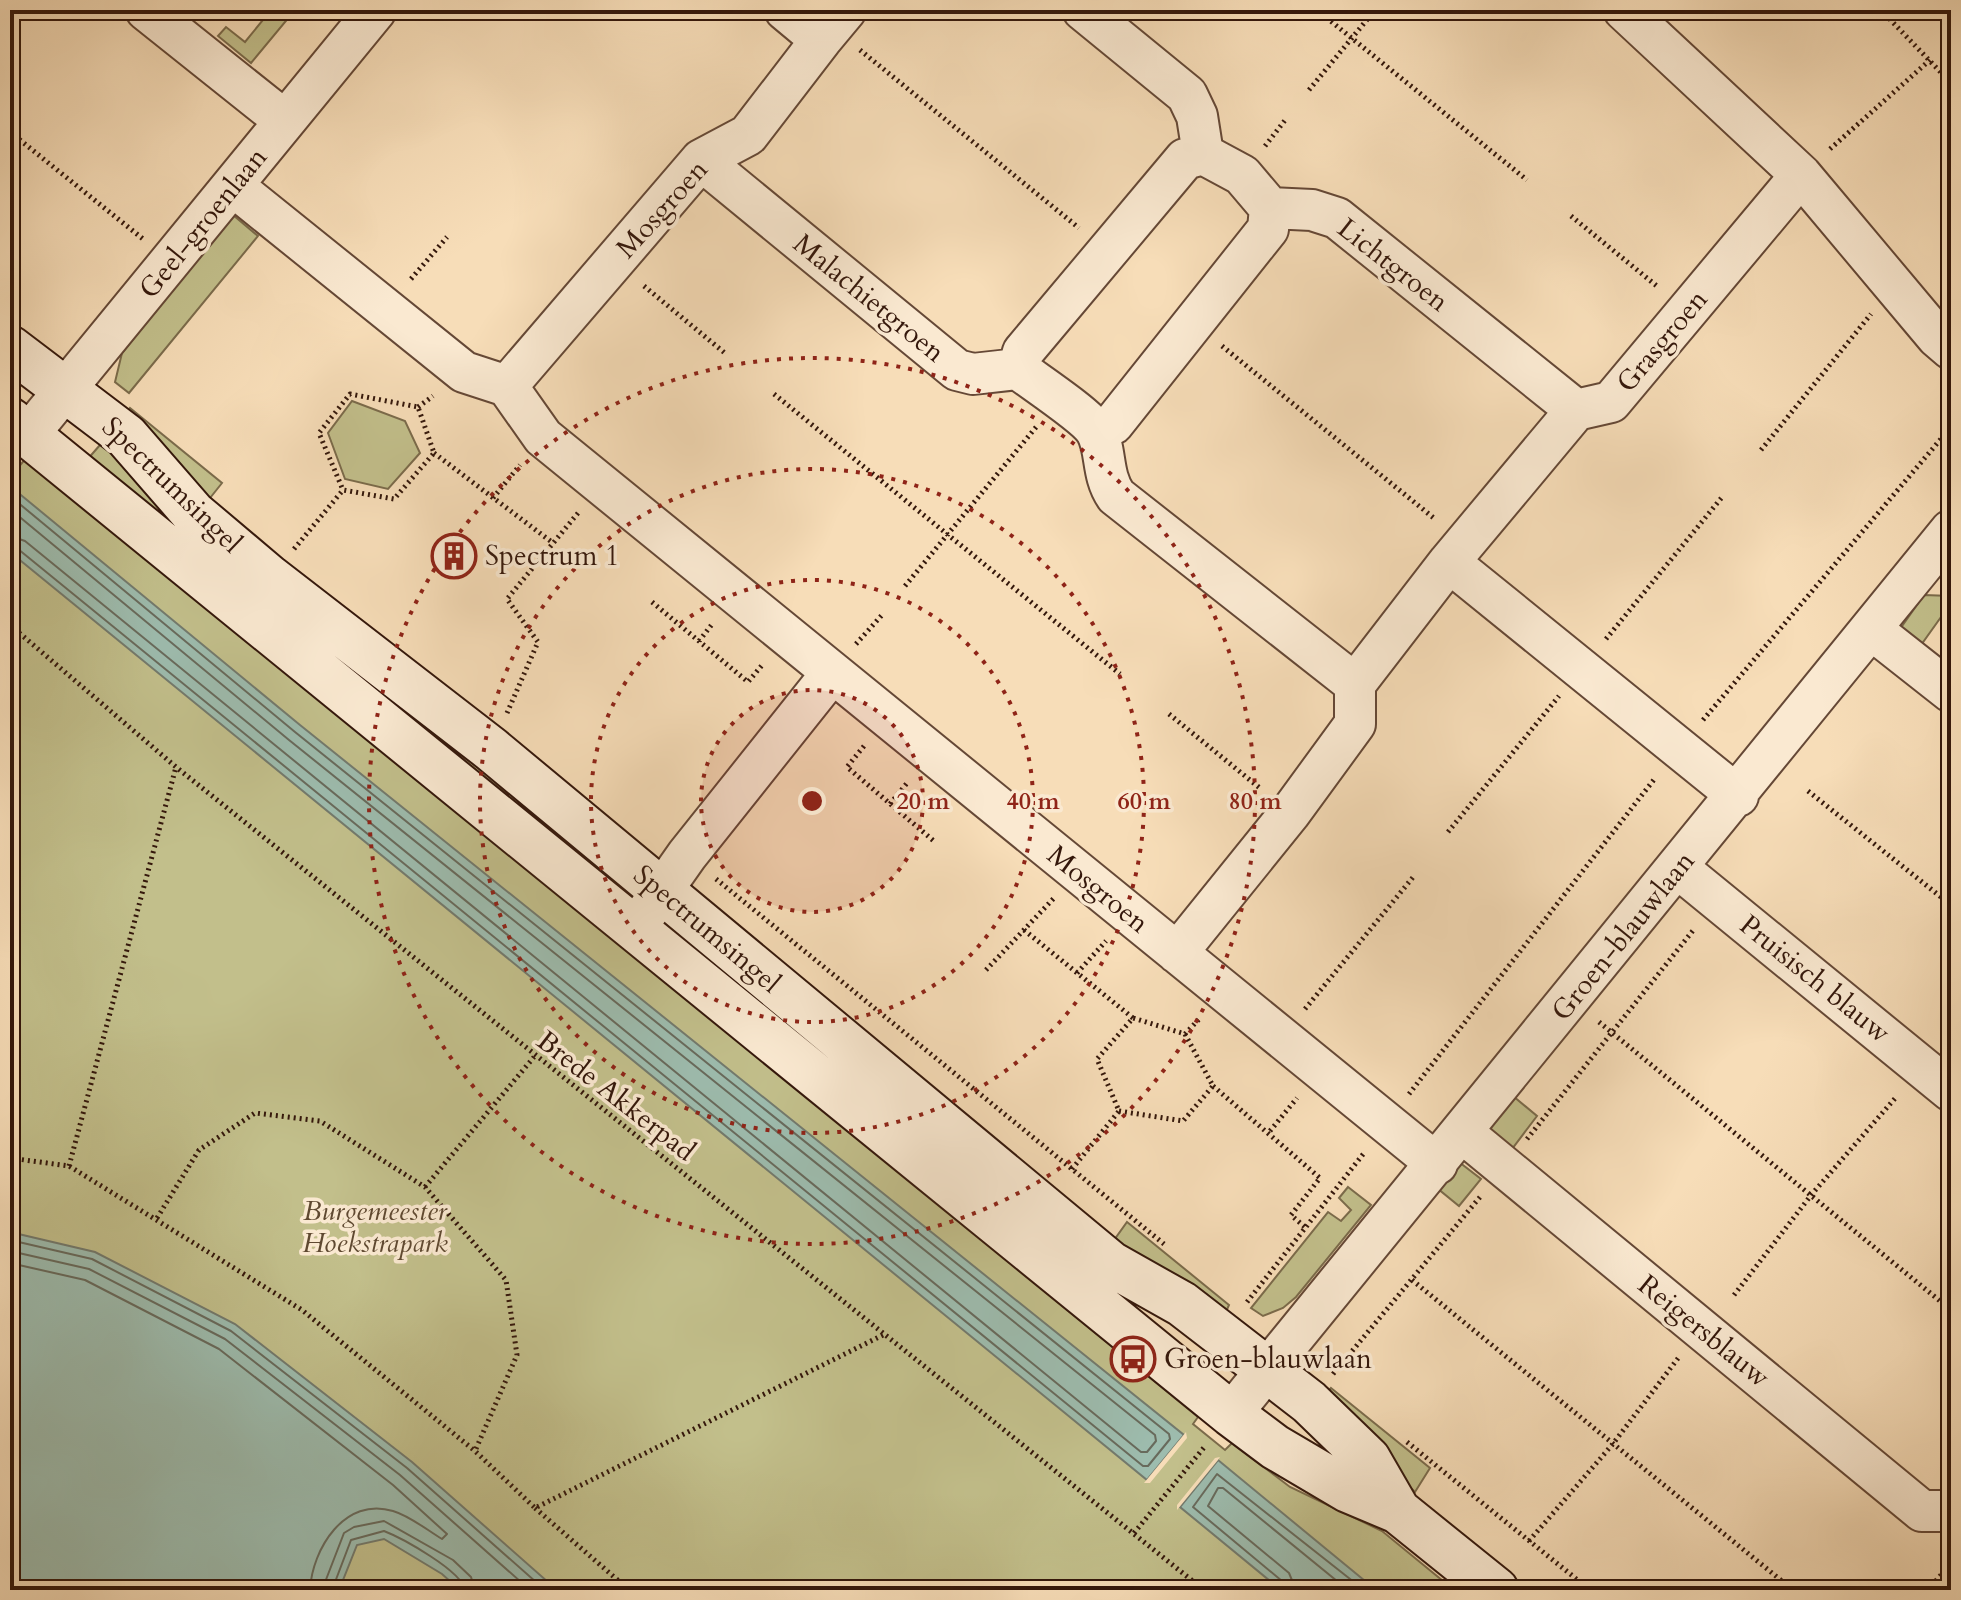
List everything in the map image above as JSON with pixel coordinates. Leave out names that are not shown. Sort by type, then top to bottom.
[{"type":"street","points":[[146,10],[285,121]]},
{"type":"street","name":"Geel-groenlaan","points":[[19,427],[68,390],[376,10]]},
{"type":"street","points":[[785,10],[834,25]]},
{"type":"street","points":[[1083,10],[1187,95],[1197,116],[1203,154]]},
{"type":"street","points":[[1624,10],[1801,175],[1951,349]]},
{"type":"street","name":"Mosgroen","points":[[834,25],[748,135],[701,160],[507,386],[543,437],[1437,1164]]},
{"type":"street","points":[[1096,431],[1113,424],[1268,229],[1270,208],[1242,175],[1203,154],[1185,159],[1023,352],[1018,369],[1096,431],[1106,482],[1116,496],[1355,684],[1457,553],[1576,410]]},
{"type":"street","name":"Malachietgroen","points":[[701,160],[957,370],[973,374],[1018,369]]},
{"type":"street","name":"Grasgroen","points":[[1576,410],[1611,402],[1801,175]]},
{"type":"street","points":[[233,186],[464,372],[507,386]]},
{"type":"street","name":"Lichtgroen","points":[[1270,208],[1312,210],[1337,218],[1576,410]]},
{"type":"street","name":"Spectrumsingel","points":[[10,348],[126,436],[193,513],[270,578],[491,749],[1111,1264],[1182,1304],[1309,1402],[1368,1459],[1398,1511]]},
{"type":"street","name":"Spectrumsingel","points":[[19,427],[635,929],[1220,1428],[1275,1447],[1324,1476],[1398,1511],[1496,1590]]},
{"type":"street","name":"Groen-blauwlaan","points":[[1220,1428],[1738,796],[1951,530]]},
{"type":"street","points":[[1457,553],[1738,796]]},
{"type":"street","points":[[1871,629],[1951,692]]},
{"type":"street","points":[[635,929],[687,855],[832,673]]},
{"type":"street","name":"Mosgroen","points":[[1177,953],[1290,813],[1355,724],[1355,684]]},
{"type":"street","name":"Pruisisch blauw","points":[[1678,868],[1937,1079]]},
{"type":"street","name":"Reigersblauw","points":[[1463,1133],[1922,1511],[1951,1511]]},
{"type":"path","points":[[1317,10],[1527,180]]},
{"type":"path","points":[[1309,90],[1375,10]]},
{"type":"path","points":[[1881,10],[1951,83]]},
{"type":"path","points":[[834,25],[852,43],[1108,251]]},
{"type":"path","points":[[1801,175],[1930,60]]},
{"type":"path","points":[[10,132],[171,262]]},
{"type":"path","points":[[1571,216],[1687,311]]},
{"type":"path","points":[[385,309],[447,237]]},
{"type":"path","points":[[614,261],[726,354]]},
{"type":"path","points":[[1761,450],[1894,286]]},
{"type":"path","points":[[1193,322],[1457,553]]},
{"type":"path","points":[[343,490],[319,433],[350,394],[418,407],[434,453],[553,543]]},
{"type":"path","points":[[774,394],[1120,674]]},
{"type":"path","points":[[905,586],[1059,400]]},
{"type":"path","points":[[1222,1335],[1679,748],[1951,427]]},
{"type":"path","points":[[343,490],[394,499],[434,453]]},
{"type":"path","points":[[491,749],[538,642],[507,599],[601,485]]},
{"type":"path","points":[[270,578],[343,490]]},
{"type":"path","points":[[652,602],[748,682],[787,636]]},
{"type":"path","name":"Brede Akkerpad","points":[[10,625],[176,767],[534,1057],[1204,1590]]},
{"type":"path","points":[[1169,714],[1290,813]]},
{"type":"path","points":[[887,717],[847,767],[935,842]]},
{"type":"path","points":[[69,1166],[176,767]]},
{"type":"path","points":[[1808,791],[1951,905]]},
{"type":"path","points":[[687,855],[1169,1248]]},
{"type":"path","points":[[986,970],[1078,873]]},
{"type":"path","points":[[1281,1038],[1414,876]]},
{"type":"path","points":[[1309,1402],[1505,1167],[1717,900]]},
{"type":"path","points":[[1024,930],[1133,1018],[1185,1034],[1213,1086],[1320,1178],[1291,1215],[1306,1228]]},
{"type":"path","points":[[1185,1034],[1224,991]]},
{"type":"path","points":[[1572,999],[1951,1310]]},
{"type":"path","points":[[1119,1111],[1097,1059],[1133,1018]]},
{"type":"path","points":[[425,1187],[534,1057]]},
{"type":"path","points":[[1734,1295],[1812,1194],[1937,1079]]},
{"type":"path","points":[[1119,1111],[1183,1121],[1213,1086]]},
{"type":"path","points":[[1072,1169],[1119,1111]]},
{"type":"path","points":[[157,1218],[199,1150],[255,1113],[320,1121],[425,1187],[506,1280],[517,1355],[475,1451]]},
{"type":"path","points":[[10,1158],[69,1166],[302,1310],[475,1451],[629,1590]]},
{"type":"path","points":[[1412,1280],[1793,1590]]},
{"type":"path","points":[[1529,1541],[1612,1445],[1701,1327]]},
{"type":"path","points":[[535,1508],[885,1334]]},
{"type":"path","points":[[1134,1533],[1220,1428]]},
{"type":"path","points":[[1400,1436],[1590,1590]]},
{"type":"path","points":[[1928,1590],[1951,1563]]},
{"type":"path","points":[[1092,1584],[1099,1590]]},
{"type":"green space","points":[[271,10],[295,10],[251,63],[218,36],[226,27],[245,42]]},
{"type":"green space","points":[[233,215],[258,236],[129,393],[115,382],[122,353]]},
{"type":"green space","points":[[352,401],[405,421],[420,453],[388,489],[345,479],[328,433]]},
{"type":"green space","points":[[130,408],[222,483],[202,508],[124,417]]},
{"type":"green space","points":[[107,437],[611,870],[578,864],[86,461]]},
{"type":"green space","name":"Burgemeester Hoekstrapark","points":[[27,457],[1198,1417],[1193,1424],[1225,1450],[1232,1443],[1290,1487],[1382,1531],[1454,1590],[10,1590],[10,465],[16,470]]},
{"type":"green space","points":[[1924,595],[1951,596],[1951,603],[1921,645],[1900,629]]},
{"type":"green space","points":[[1513,1096],[1537,1116],[1512,1149],[1489,1130]]},
{"type":"green space","points":[[1459,1162],[1481,1179],[1459,1206],[1437,1188]]},
{"type":"green space","points":[[1348,1187],[1371,1205],[1296,1297],[1283,1308],[1263,1316],[1251,1308],[1328,1212],[1341,1221],[1351,1210],[1339,1198]]},
{"type":"green space","points":[[1127,1222],[1229,1305],[1225,1314],[1112,1243]]},
{"type":"green space","points":[[1331,1388],[1430,1468],[1415,1492],[1383,1462],[1325,1395]]},
{"type":"water","points":[[10,486],[300,725],[1184,1435],[1147,1480],[10,552]]},
{"type":"water","points":[[10,1232],[95,1252],[235,1324],[412,1462],[557,1590],[460,1590],[442,1574],[384,1539],[357,1545],[339,1590],[10,1590]]},
{"type":"water","points":[[1218,1460],[1376,1590],[1281,1590],[1180,1507]]},
{"type":"pier","points":[[1186,1432],[1187,1438],[1150,1483],[1144,1483]]},
{"type":"pier","points":[[1220,1457],[1177,1510],[1177,1505],[1215,1458]]},
{"type":"place","name":"Spectrum 1","points":[[454,556]]},
{"type":"place","name":"Groen-blauwlaan","points":[[1133,1359]]}]
